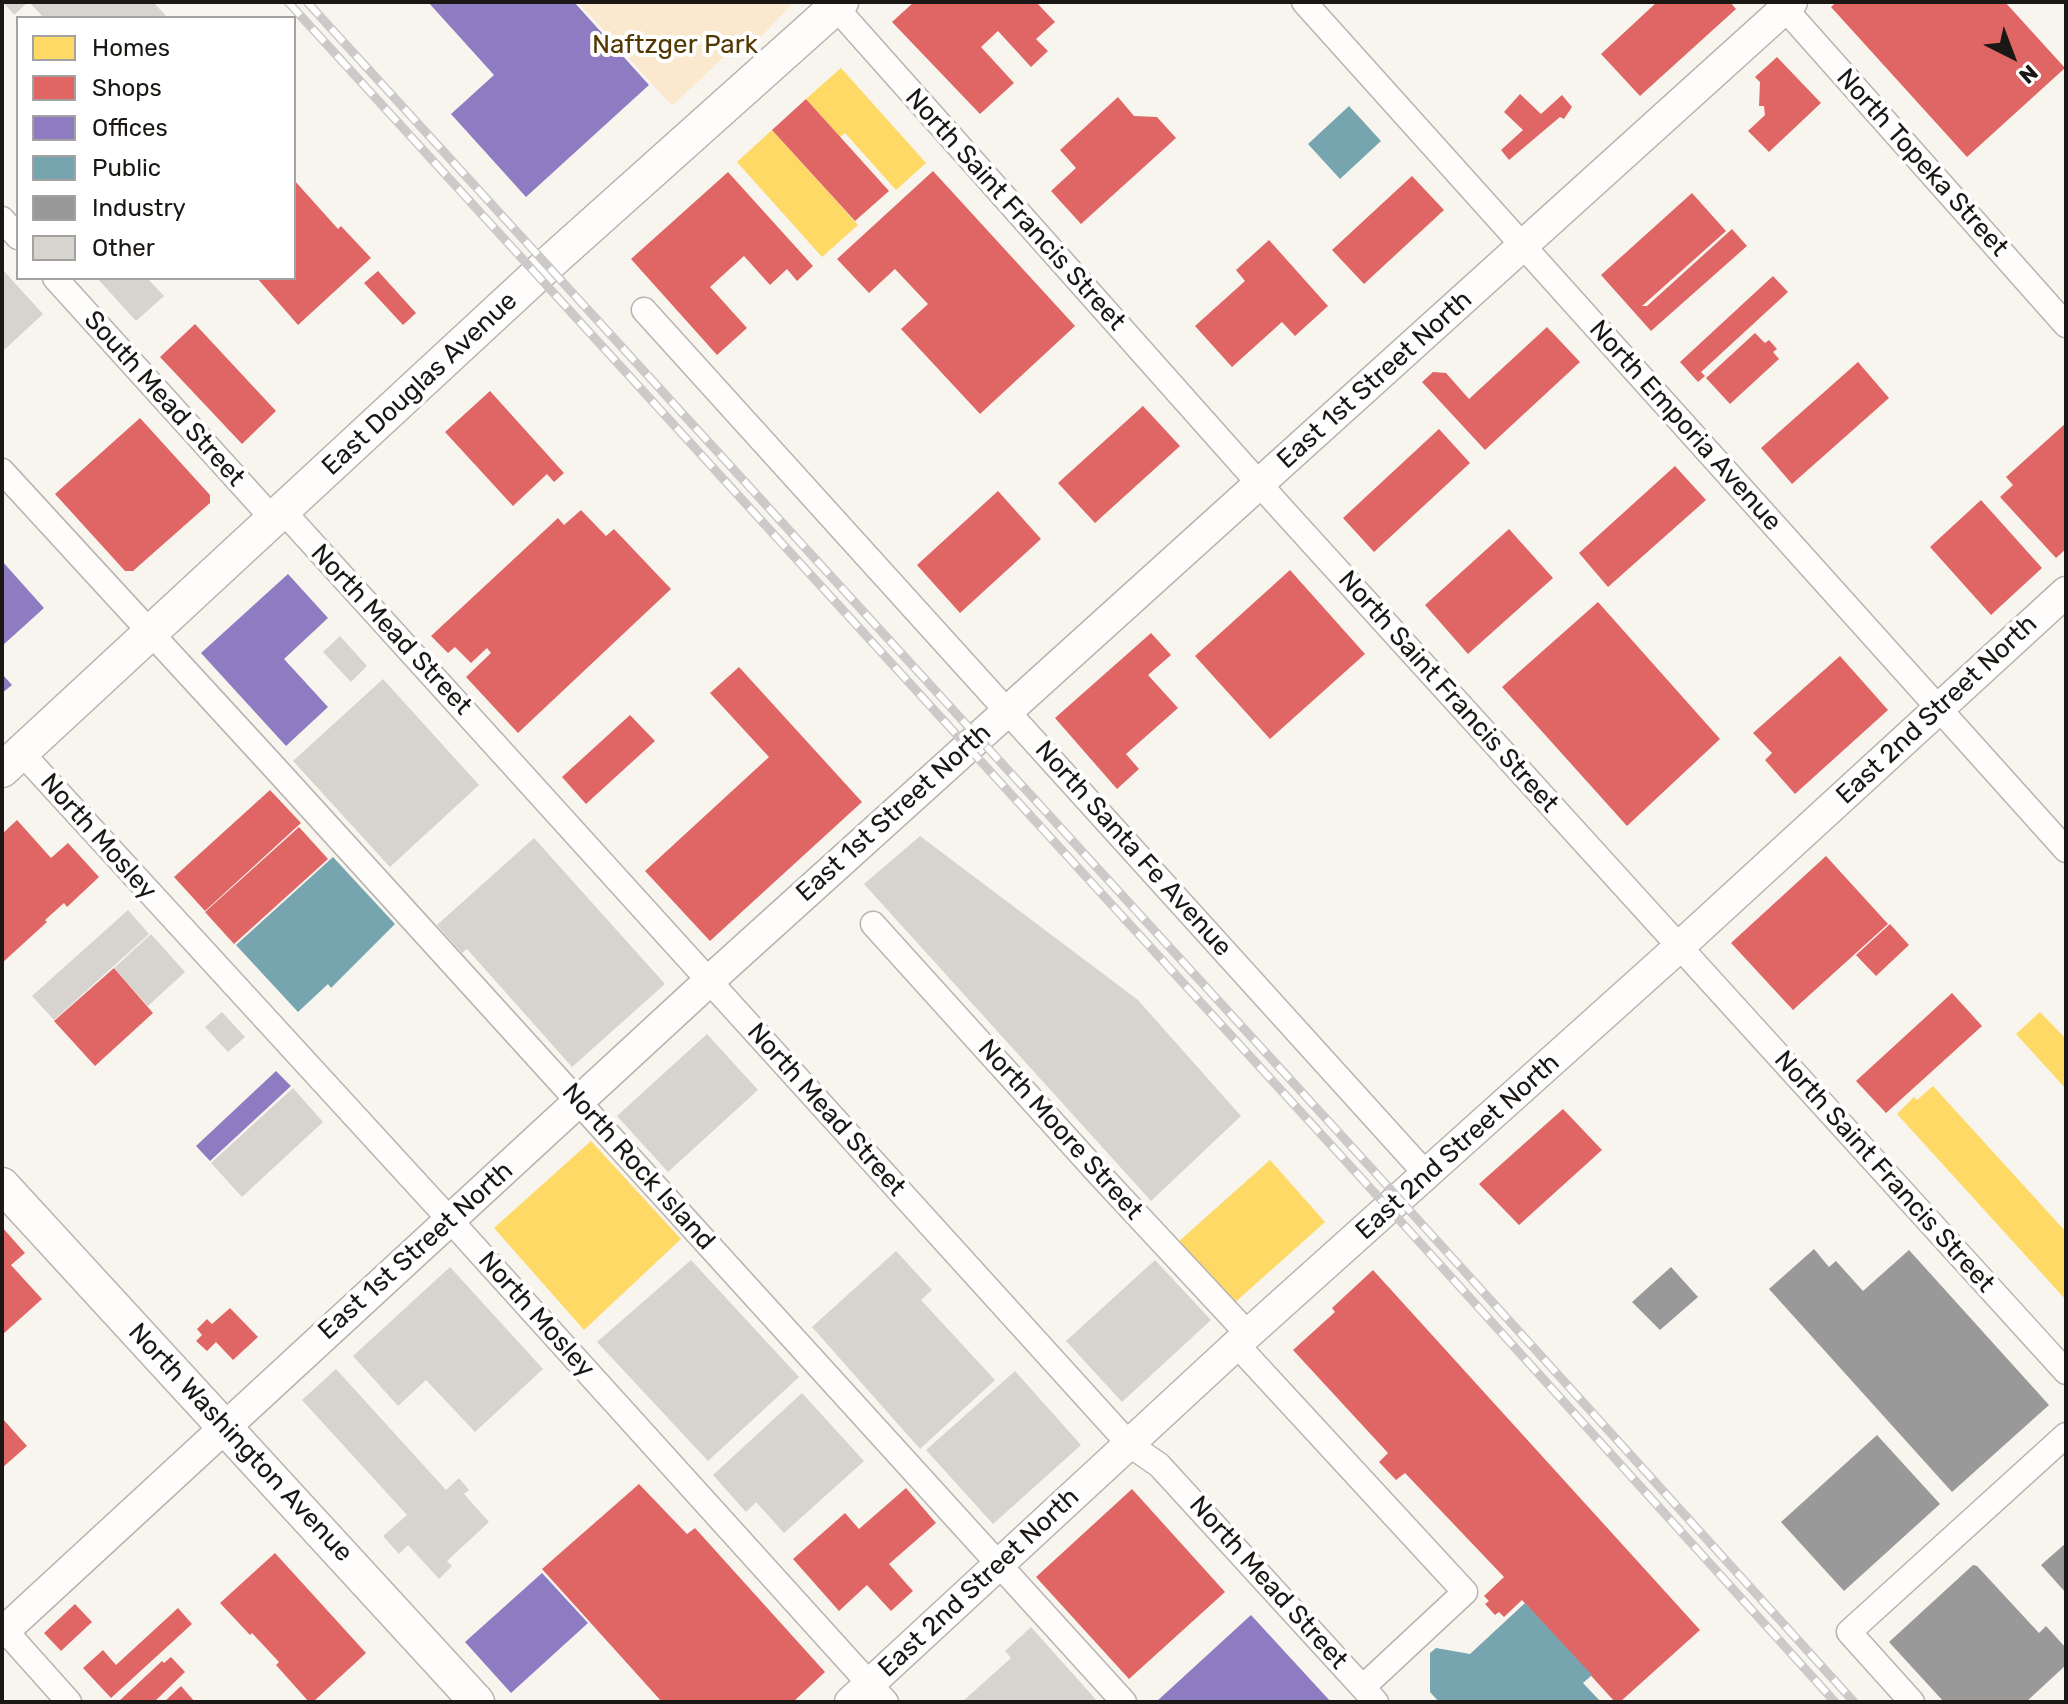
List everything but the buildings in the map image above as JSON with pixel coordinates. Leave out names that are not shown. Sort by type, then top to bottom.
[{"type":"main road","name":"East Douglas Avenue","points":[[12,761],[555,258],[836,4]]},
{"type":"main road","name":"North Washington Avenue","points":[[2,1185],[477,1702]]},
{"type":"street","name":"North Emporia Avenue","points":[[1304,2],[2066,850]]},
{"type":"street","name":"North Saint Francis Street","points":[[836,4],[1259,484],[2066,1372]]},
{"type":"street","name":"East 1st Street North","points":[[3,1630],[709,981],[1525,246],[1785,4]]},
{"type":"street","name":"North Topeka Street","points":[[1785,4],[2066,325]]},
{"type":"street","points":[[2,219],[16,235]]},
{"type":"street","name":"South Mead Street","points":[[57,280],[278,516]]},
{"type":"street","name":"North Santa Fe Avenue","points":[[644,310],[1427,1175]]},
{"type":"street","name":"North Rock Island","points":[[2,471],[1124,1702]]},
{"type":"street","name":"North Mead Street","points":[[278,516],[709,981],[1130,1445],[1159,1465],[1370,1695]]},
{"type":"street","name":"East 2nd Street North","points":[[868,1696],[999,1565],[1243,1340],[1679,947],[2066,592]]},
{"type":"street","name":"North Mosley","points":[[12,761],[450,1220],[868,1696]]},
{"type":"street","name":"North Moore Street","points":[[873,924],[1136,1214],[1465,1592],[1370,1695]]},
{"type":"street","points":[[1912,1702],[1849,1632],[2066,1435]]},
{"type":"street","points":[[3,1630],[69,1702]]},
{"type":"green space","name":"Naftzger Park","points":[[578,2],[794,2],[757,41],[742,40],[672,106]]},
{"type":"railway","points":[[288,2],[1835,1702]]},
{"type":"railway","points":[[307,2],[1854,1702]]}]
